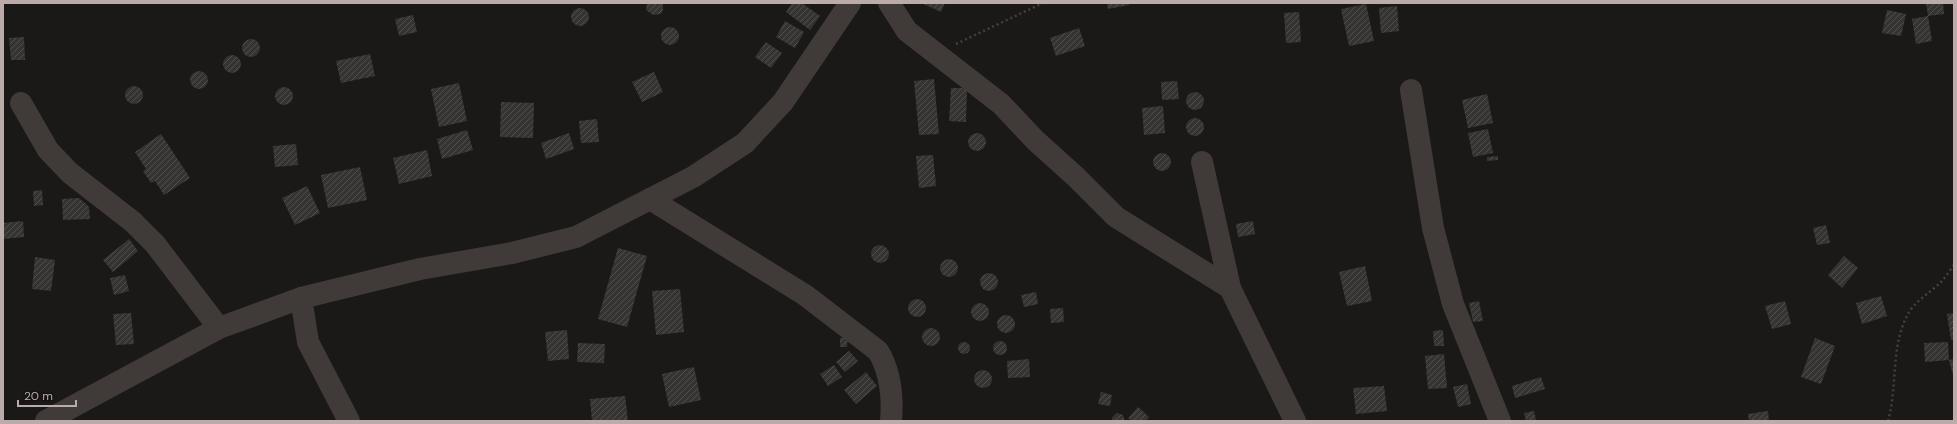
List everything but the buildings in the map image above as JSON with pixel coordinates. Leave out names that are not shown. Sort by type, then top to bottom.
[{"type":"street","points":[[889,3],[907,31],[933,53],[1001,104],[1116,217],[1230,288]]},
{"type":"street","points":[[46,421],[219,328],[301,298],[420,269],[512,252],[576,237],[693,177],[745,143],[783,102],[847,4]]},
{"type":"street","points":[[1411,90],[1433,228],[1453,304],[1500,421]]},
{"type":"street","points":[[21,103],[48,150],[70,173],[133,222],[155,244],[219,328]]},
{"type":"street","points":[[1202,162],[1230,288],[1295,421]]},
{"type":"street","points":[[650,199],[805,295],[878,351],[884,361],[889,377],[891,421]]},
{"type":"street","points":[[301,298],[308,342],[349,421]]},
{"type":"path","points":[[933,53],[968,40],[1043,3]]},
{"type":"path","points":[[1888,421],[1895,382],[1894,363],[1900,337],[1908,313],[1941,282],[1954,265]]}]
